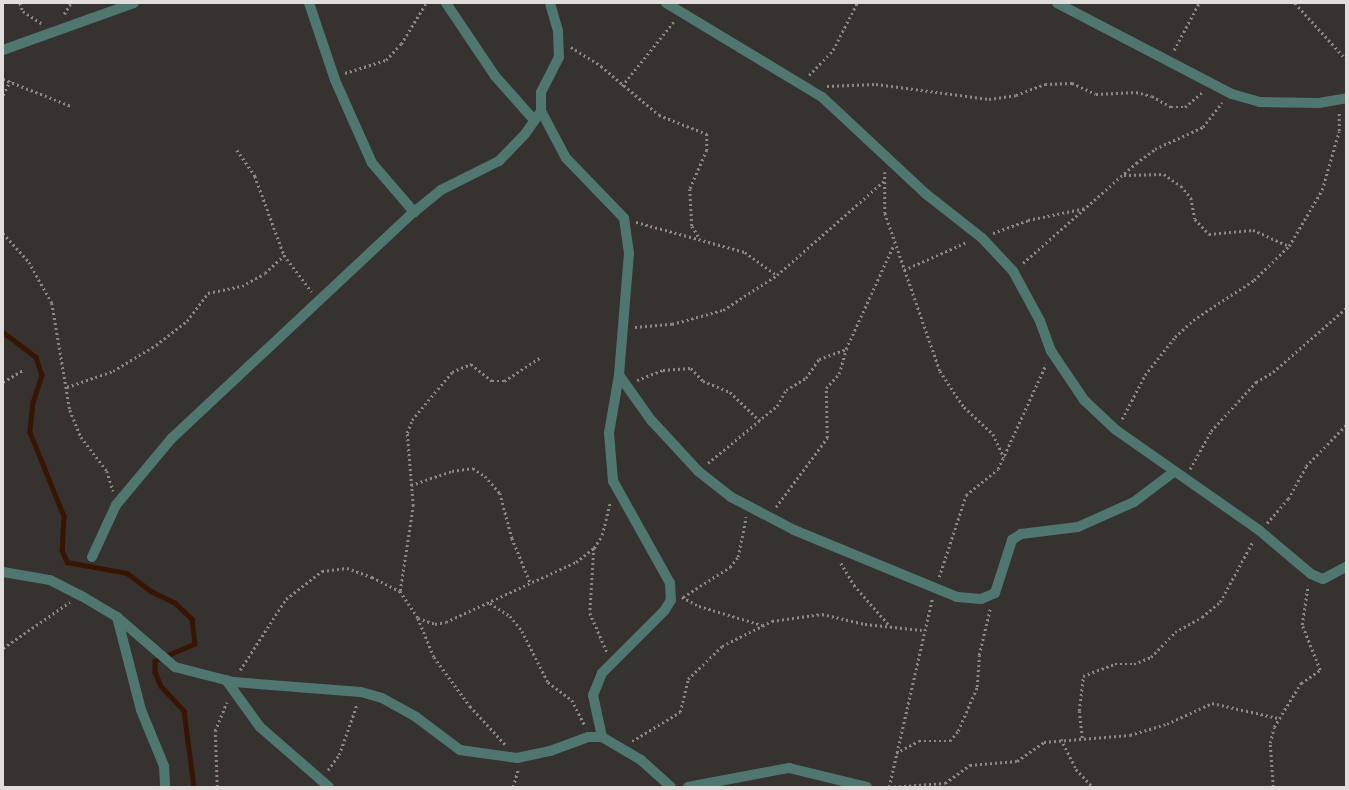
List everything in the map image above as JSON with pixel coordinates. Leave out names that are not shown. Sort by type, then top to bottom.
[{"type":"street","points":[[3,50],[134,3]]},
{"type":"street","points":[[309,3],[335,80],[372,164],[414,212]]},
{"type":"street","points":[[446,3],[495,76],[534,120]]},
{"type":"street","points":[[550,3],[558,31],[559,58],[541,92],[541,111],[566,158],[624,218],[629,253],[619,375],[610,433],[613,481],[670,583],[671,591],[671,600],[664,611],[602,673],[592,695],[602,736]]},
{"type":"street","points":[[666,3],[732,46],[803,85],[886,158],[982,238],[1013,271],[1040,321],[1051,351],[1084,400],[1116,430],[1260,531],[1311,574],[1323,579],[1346,567]]},
{"type":"street","points":[[1057,3],[1170,60],[1232,94],[1260,102],[1319,103],[1343,98]]},
{"type":"street","points":[[92,557],[116,505],[171,439],[414,212],[441,190],[499,161],[541,111]]},
{"type":"street","points":[[619,375],[651,420],[698,471],[749,506],[770,518],[834,547],[957,597],[981,599],[995,593],[1012,540],[1021,534],[1078,527],[1134,502],[1179,474]]},
{"type":"street","points":[[3,572],[50,580],[80,595],[118,617],[175,667],[231,684],[361,692],[382,698],[416,717],[460,750],[517,758],[550,751],[588,736],[602,736],[641,760],[671,787]]},
{"type":"street","points":[[118,617],[141,710],[163,760],[165,787]]},
{"type":"street","points":[[231,684],[260,727],[325,784]]},
{"type":"street","points":[[688,787],[789,768],[867,787]]},
{"type":"path","points":[[20,3],[23,11],[46,28]]},
{"type":"path","points":[[335,80],[350,70],[386,60],[401,44],[426,3]]},
{"type":"path","points":[[803,85],[833,50],[857,3]]},
{"type":"path","points":[[1170,60],[1199,3]]},
{"type":"path","points":[[1295,3],[1346,59]]},
{"type":"path","points":[[622,86],[682,12]]},
{"type":"path","points":[[558,31],[572,48],[601,66],[622,86],[659,115],[707,134],[707,150],[690,189],[692,226],[700,240]]},
{"type":"path","points":[[3,79],[70,106]]},
{"type":"path","points":[[3,95],[10,81]]},
{"type":"path","points":[[803,85],[876,84],[989,99],[1016,95],[1045,84],[1072,83],[1096,94],[1136,92],[1152,96],[1171,107],[1185,107],[1196,100],[1210,81]]},
{"type":"path","points":[[1013,271],[1155,149],[1203,127],[1232,94]]},
{"type":"path","points":[[1116,430],[1145,376],[1175,337],[1193,320],[1254,280],[1289,246],[1322,190],[1339,131],[1343,98]]},
{"type":"path","points":[[237,150],[255,176],[284,255],[319,300]]},
{"type":"path","points":[[886,158],[884,180],[885,213],[894,244],[940,371],[964,407],[993,434],[1004,459]]},
{"type":"path","points":[[1123,175],[1164,174],[1181,186],[1190,198],[1195,219],[1210,234],[1253,230],[1289,246]]},
{"type":"path","points":[[623,328],[672,324],[723,310],[776,275],[884,180]]},
{"type":"path","points":[[904,270],[929,262],[949,248],[982,238],[1028,220],[1086,208]]},
{"type":"path","points":[[624,218],[745,252],[776,275]]},
{"type":"path","points":[[3,233],[29,262],[52,303],[70,410],[81,437],[107,471],[116,505]]},
{"type":"path","points":[[770,518],[827,438],[826,388],[839,374],[846,349],[894,244]]},
{"type":"path","points":[[67,387],[113,371],[156,345],[187,321],[208,293],[242,286],[265,273],[284,255]]},
{"type":"path","points":[[1179,474],[1219,420],[1256,382],[1273,372],[1346,308]]},
{"type":"path","points":[[698,471],[760,421],[786,390],[806,378],[819,359],[846,349]]},
{"type":"path","points":[[1051,351],[1004,459],[998,469],[966,495],[922,630],[889,787],[944,783],[970,764],[1017,760],[1044,742],[1061,739],[1130,735],[1167,724],[1212,703],[1278,718]]},
{"type":"path","points":[[400,591],[413,506],[407,433],[412,420],[442,380],[471,364],[492,381],[504,381],[541,357]]},
{"type":"path","points":[[628,388],[645,375],[683,366],[691,368],[703,381],[730,392],[760,421]]},
{"type":"path","points":[[3,382],[22,370]]},
{"type":"path","points":[[1082,738],[1079,711],[1083,676],[1116,664],[1134,664],[1151,657],[1175,632],[1202,617],[1220,602],[1234,580],[1247,549],[1260,531],[1288,499],[1306,466],[1346,425]]},
{"type":"path","points":[[411,485],[452,471],[473,468],[485,476],[500,493],[512,538],[532,584]]},
{"type":"path","points":[[611,663],[590,613],[594,548],[606,525],[613,481]]},
{"type":"path","points":[[683,597],[730,567],[738,557],[749,506]]},
{"type":"path","points":[[834,547],[854,585],[891,627]]},
{"type":"path","points":[[418,618],[435,624],[446,622],[532,584],[576,562],[594,548]]},
{"type":"path","points":[[217,787],[215,731],[231,684],[286,599],[322,571],[347,568],[400,591],[418,618],[434,656],[453,684],[517,758],[513,787]]},
{"type":"path","points":[[1273,787],[1270,743],[1278,718],[1301,683],[1320,670],[1302,625],[1311,574]]},
{"type":"path","points":[[671,591],[683,597],[762,626]]},
{"type":"path","points":[[895,753],[919,741],[950,741],[958,731],[977,688],[979,654],[995,593]]},
{"type":"path","points":[[3,648],[80,595]]},
{"type":"path","points":[[490,602],[510,616],[522,631],[548,682],[572,700],[588,736]]},
{"type":"path","points":[[621,748],[680,712],[688,679],[722,646],[762,626],[822,614],[891,627],[922,630]]},
{"type":"path","points":[[325,784],[339,755],[361,692]]},
{"type":"path","points":[[1061,739],[1076,770],[1093,787]]},
{"type":"waterway","points":[[3,332],[36,357],[42,375],[33,402],[30,432],[64,516],[62,550],[67,562],[127,573],[151,591],[174,602],[192,619],[195,644],[155,661],[155,672],[161,686],[184,711],[194,787]]}]
